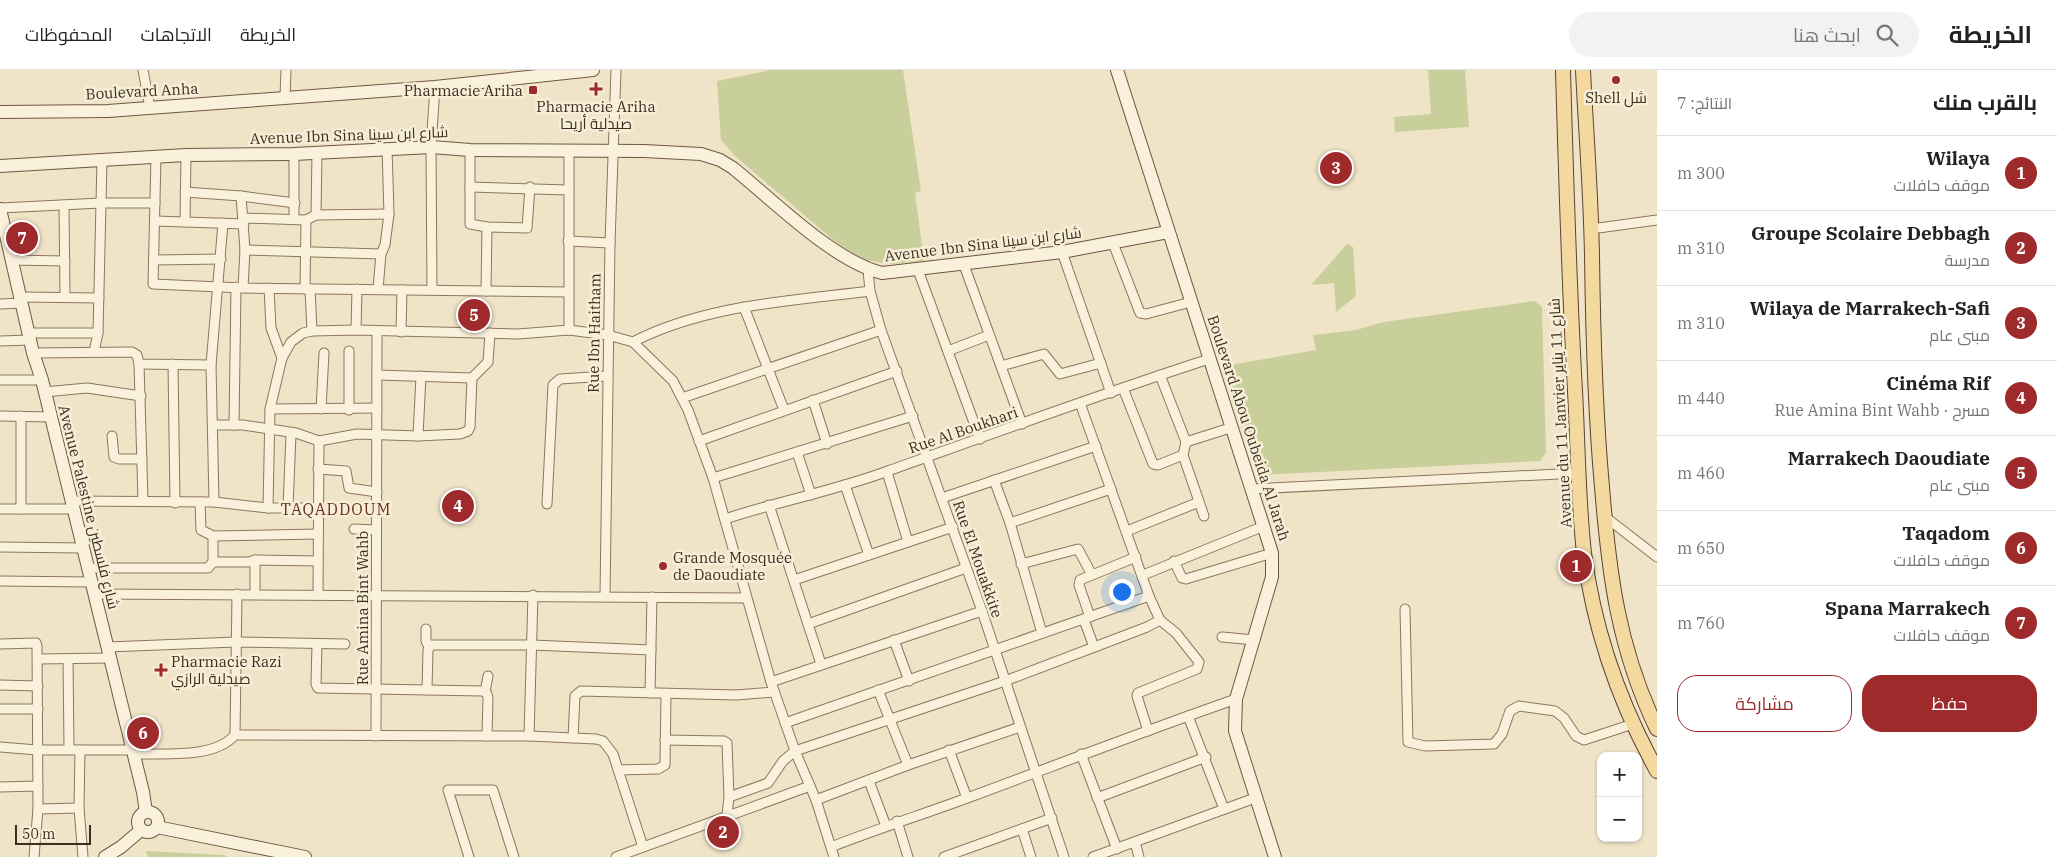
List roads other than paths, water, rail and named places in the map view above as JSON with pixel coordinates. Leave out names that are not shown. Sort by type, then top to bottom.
[{"type":"main road","name":"Avenue du 11 Janvier شارع 11 يناير","points":[[1562,70],[1571,325],[1584,555],[1595,612],[1614,677],[1633,724],[1657,771]]},
{"type":"main road","points":[[1583,70],[1591,229],[1596,392],[1609,570],[1621,630],[1638,685],[1657,729]]},
{"type":"street","points":[[143,70],[150,108]]},
{"type":"street","points":[[285,98],[286,70]]},
{"type":"street","name":"Boulevard Anha","points":[[3,114],[108,111],[435,88],[592,70]]},
{"type":"street","name":"Rue Ibn Haitham","points":[[605,596],[607,376],[616,70]]},
{"type":"street","name":"Boulevard Abou Oubeida Al Jarah","points":[[1117,70],[1230,428],[1252,489],[1272,554],[1272,577],[1255,640],[1236,699],[1235,731],[1275,857]]},
{"type":"street","points":[[432,290],[431,147],[435,88]]},
{"type":"street","name":"Avenue Ibn Sina شارع ابن سينا","points":[[0,166],[186,155],[294,154],[431,147],[470,150],[701,154],[720,160],[826,245],[868,270],[882,273],[964,265],[1062,252],[1113,244],[1168,232]]},
{"type":"street","points":[[378,289],[381,254],[385,245],[389,214],[387,148]]},
{"type":"street","points":[[470,150],[470,224],[487,227],[527,228],[530,188]]},
{"type":"street","points":[[569,152],[569,330]]},
{"type":"street","points":[[316,215],[317,153]]},
{"type":"street","points":[[294,154],[294,219]]},
{"type":"street","points":[[186,155],[184,192],[186,222]]},
{"type":"street","points":[[156,157],[153,284],[239,288],[568,292]]},
{"type":"street","points":[[94,352],[98,333],[102,160]]},
{"type":"street","points":[[470,187],[569,190]]},
{"type":"street","points":[[184,192],[241,196],[295,203]]},
{"type":"street","points":[[234,425],[239,288],[245,250],[241,196]]},
{"type":"street","points":[[0,209],[101,203],[155,203]]},
{"type":"street","points":[[64,205],[65,298]]},
{"type":"street","name":"Avenue Palestine شارع فلسطين","points":[[0,209],[146,812]]},
{"type":"street","points":[[155,221],[223,223],[306,220],[316,215],[389,214]]},
{"type":"street","points":[[306,220],[306,252],[312,331]]},
{"type":"street","points":[[1591,229],[1657,220]]},
{"type":"street","points":[[214,502],[214,425],[211,365],[223,223]]},
{"type":"street","points":[[486,291],[487,227]]},
{"type":"street","points":[[568,241],[610,243]]},
{"type":"street","points":[[1113,244],[1140,314],[1190,302]]},
{"type":"street","points":[[245,250],[381,254]]},
{"type":"street","points":[[1062,252],[1111,392]]},
{"type":"street","points":[[154,260],[221,259]]},
{"type":"street","points":[[12,260],[65,261]]},
{"type":"street","points":[[964,265],[1022,424]]},
{"type":"street","name":"Rue El Mouakkite","points":[[868,270],[870,291],[881,330],[996,650],[1020,728],[1064,857]]},
{"type":"street","points":[[918,270],[980,439]]},
{"type":"street","points":[[269,288],[271,328],[282,358]]},
{"type":"street","points":[[356,330],[357,289]]},
{"type":"street","points":[[401,332],[402,290]]},
{"type":"street","points":[[633,342],[677,323],[744,307],[870,291]]},
{"type":"street","points":[[0,304],[22,300],[99,298]]},
{"type":"street","points":[[744,307],[784,410]]},
{"type":"street","points":[[268,508],[270,409],[282,358],[297,337],[312,331],[490,333],[569,330],[608,335],[633,342],[667,374],[682,398],[714,478],[770,682],[795,751],[816,800],[834,857]]},
{"type":"street","points":[[682,398],[881,330]]},
{"type":"street","name":"Rue Amina Bint Wahb","points":[[376,736],[377,331]]},
{"type":"street","points":[[31,342],[98,333]]},
{"type":"street","points":[[214,425],[234,425],[292,434],[296,433],[319,441],[357,434],[377,436],[460,434],[468,431],[472,378],[488,362],[490,333]]},
{"type":"street","points":[[948,351],[989,334]]},
{"type":"street","points":[[0,341],[31,342],[94,352],[132,352],[137,355],[141,396],[143,501]]},
{"type":"street","points":[[349,351],[350,410]]},
{"type":"street","points":[[321,409],[324,353]]},
{"type":"street","points":[[1001,366],[1044,354],[1060,374],[1101,363]]},
{"type":"street","name":"Rue Al Boukhari","points":[[725,519],[887,472],[927,456],[1209,359]]},
{"type":"street","points":[[139,364],[211,365]]},
{"type":"street","points":[[173,364],[175,503]]},
{"type":"street","points":[[698,441],[897,371]]},
{"type":"street","points":[[377,375],[472,378]]},
{"type":"street","points":[[1160,375],[1186,442],[1183,455],[1204,516]]},
{"type":"street","points":[[418,436],[421,376]]},
{"type":"street","points":[[547,504],[553,386],[560,379],[607,376]]},
{"type":"street","points":[[0,380],[43,386],[87,388],[141,396]]},
{"type":"street","points":[[1123,388],[1153,464],[1158,465],[1183,455]]},
{"type":"street","points":[[813,400],[827,444]]},
{"type":"street","points":[[1080,403],[1160,620],[1176,633],[1197,658],[1199,665],[1197,669],[1138,692],[1137,696],[1148,731]]},
{"type":"street","points":[[270,409],[350,410],[377,408]]},
{"type":"street","points":[[0,416],[51,417]]},
{"type":"street","points":[[21,416],[22,509]]},
{"type":"street","points":[[714,478],[913,416]]},
{"type":"street","points":[[1186,442],[1230,428]]},
{"type":"street","points":[[288,508],[292,434]]},
{"type":"street","points":[[112,436],[114,457],[119,459],[142,459]]},
{"type":"street","points":[[318,594],[319,441]]},
{"type":"street","points":[[942,498],[1096,446]]},
{"type":"street","points":[[797,452],[811,495]]},
{"type":"street","points":[[318,469],[346,471],[349,488],[377,492]]},
{"type":"street","points":[[887,472],[908,542]]},
{"type":"street","points":[[1252,489],[1579,473]]},
{"type":"street","points":[[994,480],[1010,523],[1042,633]]},
{"type":"street","points":[[845,485],[869,555]]},
{"type":"street","points":[[1010,523],[1111,489]]},
{"type":"street","points":[[0,509],[143,501],[175,503],[214,502],[268,508],[318,508]]},
{"type":"street","points":[[200,502],[202,530],[213,536],[318,534]]},
{"type":"street","points":[[1127,531],[1199,502]]},
{"type":"street","points":[[769,505],[821,664]]},
{"type":"street","points":[[1604,515],[1657,557]]},
{"type":"street","points":[[1143,575],[1264,526]]},
{"type":"street","points":[[794,580],[953,527]]},
{"type":"street","points":[[354,529],[376,530]]},
{"type":"street","points":[[88,568],[208,568],[212,562],[213,536]]},
{"type":"street","points":[[0,547],[83,548]]},
{"type":"street","points":[[1021,564],[1078,549],[1092,574]]},
{"type":"street","points":[[1174,561],[1182,578],[1186,579],[1272,554]]},
{"type":"street","points":[[1094,647],[1079,582],[1092,574],[1136,557]]},
{"type":"street","points":[[212,562],[249,562],[255,560],[318,561]]},
{"type":"street","points":[[255,560],[255,594]]},
{"type":"street","points":[[808,624],[966,568]]},
{"type":"street","points":[[0,581],[93,588],[238,594],[746,598]]},
{"type":"street","points":[[0,746],[37,750],[69,749],[133,752],[214,750],[230,742],[235,735],[238,594]]},
{"type":"street","points":[[529,736],[532,595]]},
{"type":"street","points":[[786,723],[1150,596]]},
{"type":"street","points":[[650,693],[652,597]]},
{"type":"street","points":[[1404,609],[1408,742],[1425,746],[1494,744],[1502,734],[1510,711],[1519,706],[1555,711],[1564,718],[1576,736],[1584,740],[1633,724]]},
{"type":"street","points":[[770,682],[982,611]]},
{"type":"street","points":[[729,797],[768,783],[783,761],[795,751],[1005,681],[1160,620]]},
{"type":"street","points":[[426,629],[426,641],[429,647],[427,690]]},
{"type":"street","points":[[1222,636],[1255,640]]},
{"type":"street","points":[[894,640],[909,681]]},
{"type":"street","points":[[38,659],[68,659],[109,653],[236,642],[345,644]]},
{"type":"street","points":[[0,644],[36,644],[38,659],[38,808],[34,857]]},
{"type":"street","points":[[317,644],[316,684],[318,688],[485,692]]},
{"type":"street","points":[[429,647],[442,644],[532,644],[651,650]]},
{"type":"street","points":[[68,659],[69,749]]},
{"type":"street","points":[[486,736],[488,698],[485,692],[488,676]]},
{"type":"street","points":[[0,685],[38,686]]},
{"type":"street","points":[[878,690],[888,720],[908,765]]},
{"type":"street","points":[[573,738],[575,696],[578,692],[736,695],[774,692]]},
{"type":"street","points":[[618,770],[663,768],[666,762],[666,694]]},
{"type":"street","points":[[831,847],[897,821],[968,798],[1081,754],[1236,699]]},
{"type":"street","points":[[0,709],[38,709]]},
{"type":"street","points":[[1188,716],[1206,757],[1224,809]]},
{"type":"street","points":[[816,800],[949,750],[1020,728]]},
{"type":"street","points":[[235,735],[529,736],[603,741],[613,754],[643,847]]},
{"type":"street","points":[[665,740],[724,741],[727,743],[729,797],[727,815]]},
{"type":"street","points":[[80,750],[79,808],[83,857]]},
{"type":"street","points":[[949,750],[968,798]]},
{"type":"street","points":[[1081,754],[1117,849]]},
{"type":"street","points":[[1097,798],[1206,757]]},
{"type":"street","points":[[869,780],[886,826]]},
{"type":"street","points":[[0,787],[38,786]]},
{"type":"street","points":[[616,857],[810,786]]},
{"type":"street","points":[[469,857],[448,790],[493,790],[514,857]]},
{"type":"street","points":[[1093,857],[1255,798]]},
{"type":"street","points":[[38,808],[79,808]]},
{"type":"street","points":[[141,830],[139,820],[146,812],[155,814],[158,818],[158,827]]},
{"type":"street","points":[[944,857],[1052,818]]},
{"type":"street","points":[[897,821],[908,857]]},
{"type":"street","points":[[141,830],[152,832],[158,827]]},
{"type":"street","points":[[158,827],[305,857]]},
{"type":"street","points":[[1022,829],[1031,857]]},
{"type":"street","points":[[105,857],[121,847],[141,830]]},
{"type":"street","points":[[1135,842],[1139,857]]},
{"type":"place","name":"Shell شل","points":[[1616,80]]},
{"type":"place","name":"Pharmacie Ariha صيدلية أريحا","points":[[596,89]]},
{"type":"place","name":"Pharmacie Ariha","points":[[533,90]]},
{"type":"place","name":"Wilaya de Marrakech-Safi","points":[[1336,168]]},
{"type":"place","name":"Spana Marrakech","points":[[22,238]]},
{"type":"place","name":"Marrakech Daoudiate","points":[[474,315]]},
{"type":"place","name":"Cinéma Rif","points":[[458,506]]},
{"type":"place","name":"Grande Mosquée de Daoudiate","points":[[663,566]]},
{"type":"place","name":"Wilaya","points":[[1576,566]]},
{"type":"place","name":"Pharmacie Razi صيدلية الرازي","points":[[161,670]]},
{"type":"place","name":"Taqadom","points":[[143,733]]},
{"type":"place","name":"Groupe Scolaire Debbagh","points":[[723,832]]},
{"type":"district","name":"TAQADDOUM","points":[[336,509]]}]
